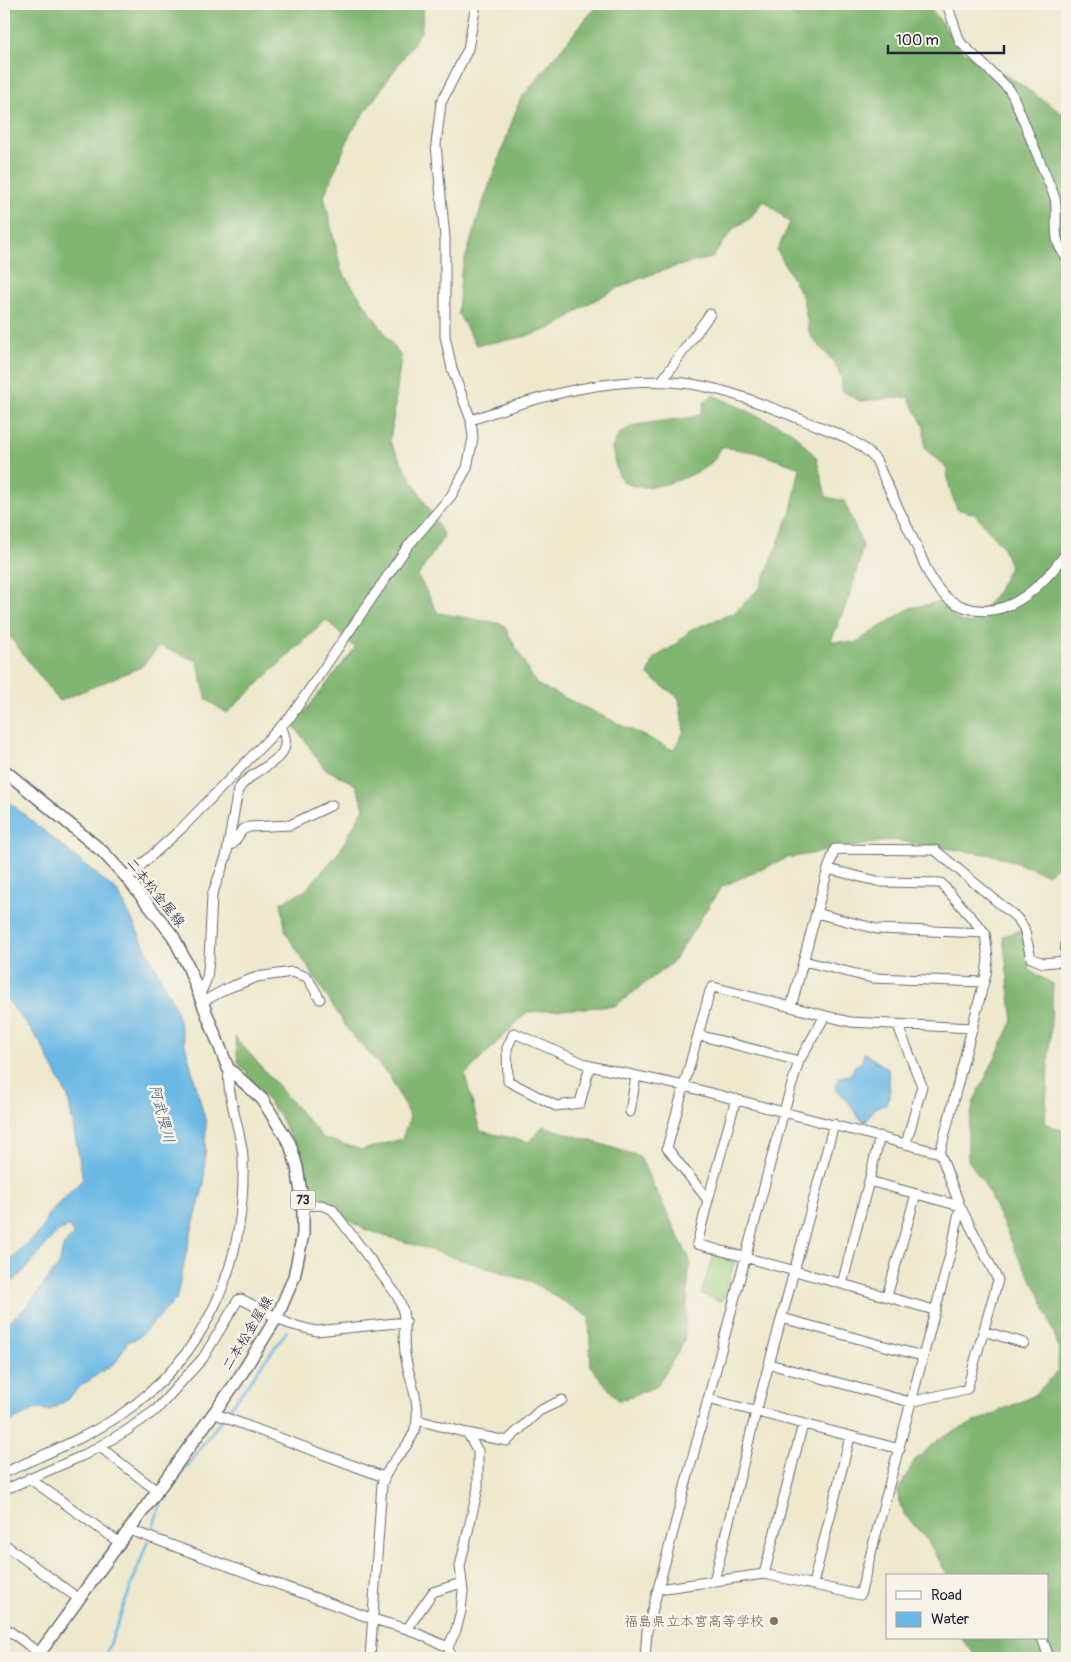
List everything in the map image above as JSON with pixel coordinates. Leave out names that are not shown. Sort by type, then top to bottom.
[{"type":"main road","name":"二本松金屋線","points":[[4,770],[102,852],[128,878],[173,936],[201,999],[217,1046],[230,1070],[262,1099],[290,1144],[298,1167],[303,1206],[302,1234],[294,1277],[277,1317],[219,1415],[157,1491],[38,1656]]},
{"type":"street","points":[[128,878],[181,829],[280,727],[310,689],[408,546],[451,496],[462,479],[472,446],[471,420],[452,369],[445,336],[445,238],[436,145],[441,103],[468,49],[476,4]]},
{"type":"street","points":[[947,4],[960,42],[1009,89],[1014,98],[1055,198],[1057,245],[1067,258]]},
{"type":"street","points":[[661,382],[710,314]]},
{"type":"street","points":[[471,420],[543,396],[568,391],[642,382],[708,387],[751,400],[860,445],[876,460],[937,588],[951,601],[962,606],[988,612],[1002,608],[1027,596],[1052,572],[1067,552]]},
{"type":"street","points":[[201,999],[207,978],[209,960],[212,895],[227,852],[238,790],[242,782],[263,769],[283,752],[286,741],[280,727]]},
{"type":"street","points":[[227,852],[242,830],[257,826],[290,825],[332,806]]},
{"type":"street","points":[[792,1007],[834,849],[935,850],[1017,918],[1024,928],[1031,958],[1043,963],[1065,961],[1067,926]]},
{"type":"street","points":[[769,1364],[910,1402],[967,1389],[998,1280],[960,1206],[940,1153],[974,1028],[984,982],[988,959],[985,933],[941,883],[881,882],[828,869]]},
{"type":"street","points":[[816,914],[877,930],[985,933]]},
{"type":"street","points":[[804,961],[872,978],[984,982]]},
{"type":"street","points":[[201,999],[243,982],[292,972],[307,976],[320,999]]},
{"type":"street","points":[[708,1200],[667,1148],[710,991],[713,987],[850,1022],[898,1026],[974,1028]]},
{"type":"street","points":[[645,1658],[648,1631],[658,1589],[784,1112],[799,1061],[825,1016]]},
{"type":"street","points":[[898,1026],[922,1086],[906,1144]]},
{"type":"street","points":[[590,1066],[580,1103],[556,1106],[508,1082],[507,1048],[514,1033],[590,1066],[684,1086],[940,1153]]},
{"type":"street","points":[[698,1035],[799,1061]]},
{"type":"street","points":[[4,1473],[119,1416],[163,1380],[202,1329],[226,1280],[241,1226],[244,1156],[236,1112],[227,1080],[230,1070]]},
{"type":"street","points":[[630,1112],[636,1076]]},
{"type":"street","points":[[736,1099],[697,1244],[934,1310]]},
{"type":"street","points":[[714,1581],[756,1412],[834,1124]]},
{"type":"street","points":[[842,1284],[870,1181],[880,1136]]},
{"type":"street","points":[[870,1181],[960,1206]]},
{"type":"street","points":[[887,1296],[916,1194]]},
{"type":"street","points":[[303,1206],[321,1205],[332,1210],[396,1294],[404,1309],[406,1322],[405,1353],[415,1397],[417,1420],[414,1434],[390,1464],[384,1478],[370,1658]]},
{"type":"street","points":[[658,1589],[764,1574],[860,1595],[953,1243],[960,1206]]},
{"type":"street","points":[[4,1490],[29,1478],[40,1476],[100,1447],[157,1409],[177,1390],[203,1358],[241,1298],[298,1328],[327,1332],[406,1322]]},
{"type":"street","points":[[782,1318],[922,1356]]},
{"type":"street","points":[[983,1332],[1024,1343]]},
{"type":"street","points":[[708,1399],[900,1449]]},
{"type":"street","points":[[417,1420],[467,1434],[507,1441],[539,1411],[562,1400]]},
{"type":"street","points":[[219,1415],[384,1478]]},
{"type":"street","points":[[764,1574],[803,1424]]},
{"type":"street","points":[[451,1658],[448,1647],[456,1630],[461,1611],[460,1566],[478,1488],[478,1451],[467,1434]]},
{"type":"street","points":[[813,1584],[850,1437]]},
{"type":"street","points":[[100,1447],[157,1491]]},
{"type":"street","points":[[29,1478],[120,1543]]},
{"type":"street","points":[[130,1530],[373,1619],[407,1629],[448,1647]]},
{"type":"street","points":[[4,1544],[79,1599]]},
{"type":"street","points":[[407,1629],[433,1592],[461,1583]]},
{"type":"street","points":[[4,1628],[38,1656]]},
{"type":"street","points":[[1043,1640],[1049,1658]]},
{"type":"green space","points":[[4,4],[424,4],[421,32],[351,132],[324,196],[341,270],[401,357],[390,442],[444,536],[418,576],[438,613],[503,624],[536,684],[673,750],[684,732],[679,698],[648,675],[654,658],[677,644],[690,630],[734,613],[761,586],[791,511],[800,468],[755,452],[722,447],[711,463],[693,474],[655,486],[642,487],[631,485],[623,481],[619,474],[612,448],[619,434],[635,425],[693,417],[701,414],[705,401],[713,395],[791,431],[816,457],[826,497],[844,501],[863,546],[851,592],[831,641],[855,643],[910,608],[945,601],[955,619],[970,624],[995,596],[1010,567],[1003,547],[975,514],[957,509],[950,489],[946,467],[925,449],[924,426],[908,397],[860,401],[842,391],[842,380],[835,363],[810,336],[803,298],[777,250],[790,223],[764,200],[749,219],[734,228],[712,258],[680,265],[620,287],[591,302],[563,322],[544,331],[515,339],[476,345],[458,313],[461,273],[479,214],[520,100],[588,16],[600,4],[928,4],[961,50],[1017,82],[1067,117],[1067,859],[1047,874],[998,856],[892,840],[787,858],[721,887],[673,962],[615,1006],[527,1012],[465,1075],[480,1131],[529,1142],[543,1126],[639,1156],[690,1260],[684,1342],[657,1386],[619,1401],[591,1367],[589,1317],[532,1282],[364,1229],[322,1204],[280,1117],[238,1062],[235,1037],[323,1138],[362,1150],[402,1139],[410,1117],[390,1077],[349,1031],[286,933],[281,902],[305,891],[339,852],[364,808],[356,785],[324,768],[294,725],[355,648],[326,620],[227,713],[207,700],[197,661],[160,646],[141,667],[59,701],[4,629]]},
{"type":"green space","points":[[1024,929],[1030,971],[1053,984],[1045,1123],[1067,1132],[1067,1658],[979,1658],[962,1640],[1048,1640],[1048,1574],[947,1574],[928,1541],[904,1514],[897,1492],[915,1460],[942,1437],[1035,1395],[1058,1371],[1059,1347],[1039,1293],[1019,1258],[984,1183],[968,1160],[968,1130],[974,1101],[1013,1021],[1003,936]]},
{"type":"green space","points":[[715,1253],[735,1260],[722,1301],[701,1294]]},
{"type":"water","name":"阿武隈川","points":[[4,798],[118,892],[175,1007],[206,1123],[204,1185],[190,1236],[176,1300],[137,1339],[128,1341],[116,1362],[79,1387],[67,1400],[50,1410],[36,1409],[4,1425],[4,1325],[24,1310],[59,1265],[63,1247],[73,1235],[70,1226],[56,1233],[23,1272],[4,1289],[4,1266],[42,1230],[48,1214],[83,1179],[68,1097],[40,1042],[4,995]]},
{"type":"water","points":[[864,1053],[888,1069],[890,1094],[885,1105],[874,1108],[866,1122],[858,1118],[853,1108],[836,1088],[839,1077],[850,1075],[855,1066],[862,1062]]},
{"type":"waterway","points":[[225,1415],[287,1331]]},
{"type":"waterway","points":[[150,1535],[162,1500],[222,1419]]},
{"type":"waterway","points":[[105,1658],[148,1540]]},
{"type":"place","name":"福島県立本宮高等学校","points":[[774,1621]]}]
